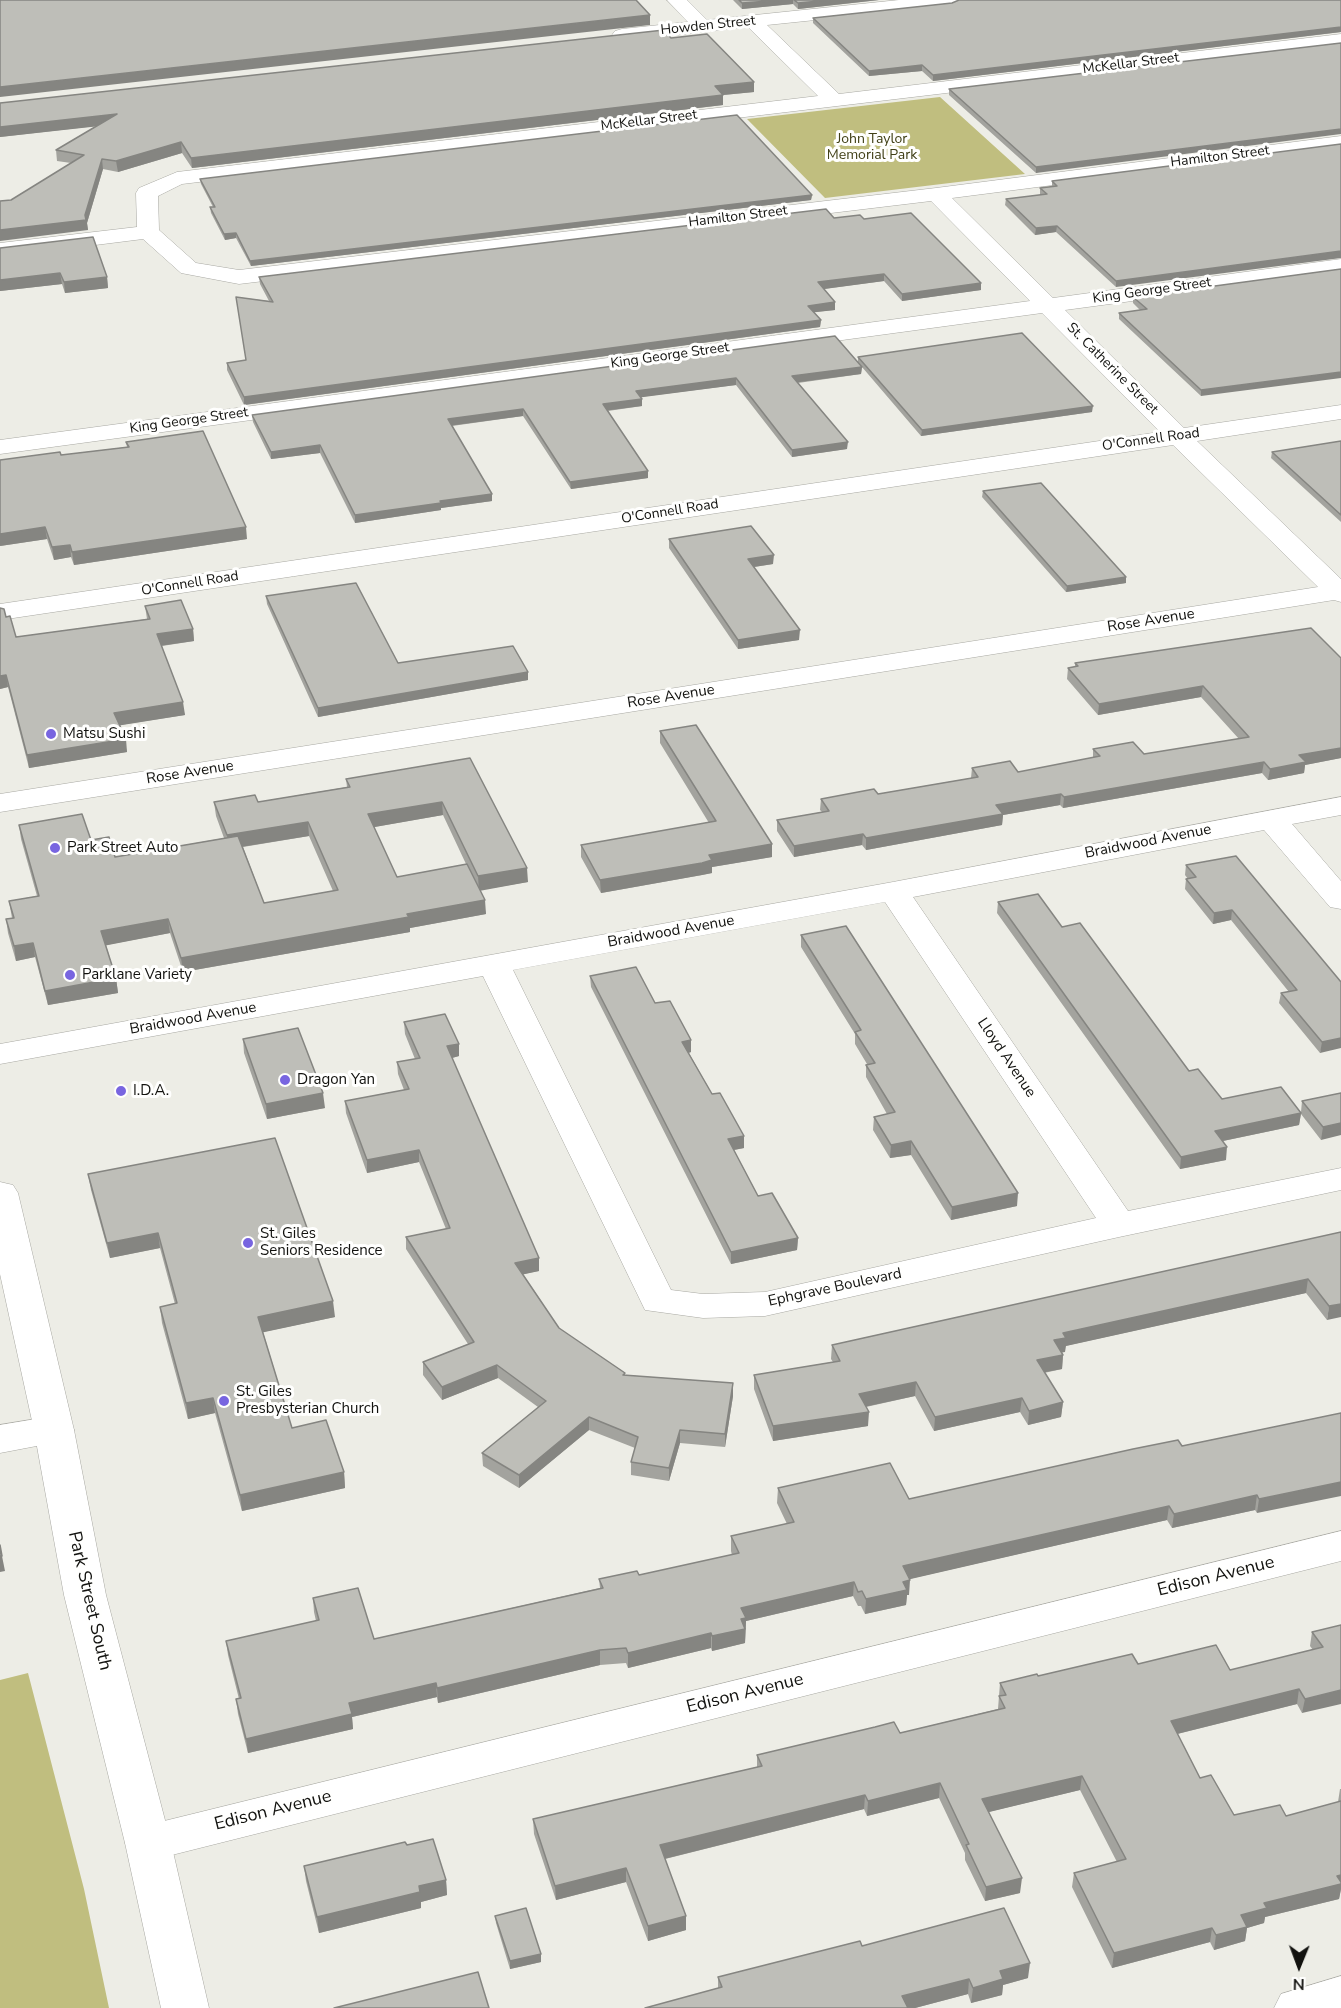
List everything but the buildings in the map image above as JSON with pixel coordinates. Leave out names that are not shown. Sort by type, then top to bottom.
[{"type":"street","points":[[676,0],[702,26]]},
{"type":"street","name":"Howden Street","points":[[607,37],[951,0]]},
{"type":"street","points":[[753,22],[833,99]]},
{"type":"street","name":"McKellar Street","points":[[148,232],[147,193],[177,178],[1341,40]]},
{"type":"street","name":"Hamilton Street","points":[[148,232],[189,268],[238,277],[936,194],[1341,142]]},
{"type":"street","name":"St. Catherine Street","points":[[936,194],[1178,436],[1340,592]]},
{"type":"street","points":[[0,250],[148,232]]},
{"type":"street","name":"King George Street","points":[[0,447],[1341,266]]},
{"type":"street","name":"O'Connell Road","points":[[0,612],[1341,412]]},
{"type":"street","name":"Rose Avenue","points":[[0,802],[1340,592]]},
{"type":"street","name":"Braidwood Avenue","points":[[0,1054],[892,891],[1341,806]]},
{"type":"street","points":[[1270,818],[1341,900]]},
{"type":"street","name":"Lloyd Avenue","points":[[892,891],[1119,1225]]},
{"type":"street","name":"Ephgrave Boulevard","points":[[494,964],[658,1301],[703,1306],[765,1304],[1119,1225],[1341,1179]]},
{"type":"street","name":"Park Street South","points":[[0,1193],[54,1430],[85,1595],[148,1843],[185,2008]]},
{"type":"street","points":[[0,1439],[54,1430]]},
{"type":"street","name":"Edison Avenue","points":[[148,1843],[1341,1546]]},
{"type":"street","points":[[1298,2008],[1341,1995]]},
{"type":"green space","name":"John Taylor Memorial Park","points":[[940,97],[1025,174],[825,198],[747,119]]},
{"type":"green space","points":[[28,1673],[84,1889],[109,2008],[0,2008],[0,1680]]},
{"type":"place","name":"Matsu Sushi","points":[[51,734]]},
{"type":"place","name":"Park Street Auto","points":[[55,848]]},
{"type":"place","name":"Parklane Variety","points":[[70,975]]},
{"type":"place","name":"Dragon Yan","points":[[285,1080]]},
{"type":"place","name":"I.D.A.","points":[[121,1091]]},
{"type":"place","name":"St. Giles Seniors Residence","points":[[248,1243]]},
{"type":"place","name":"St. Giles Presbysterian Church","points":[[224,1401]]}]
